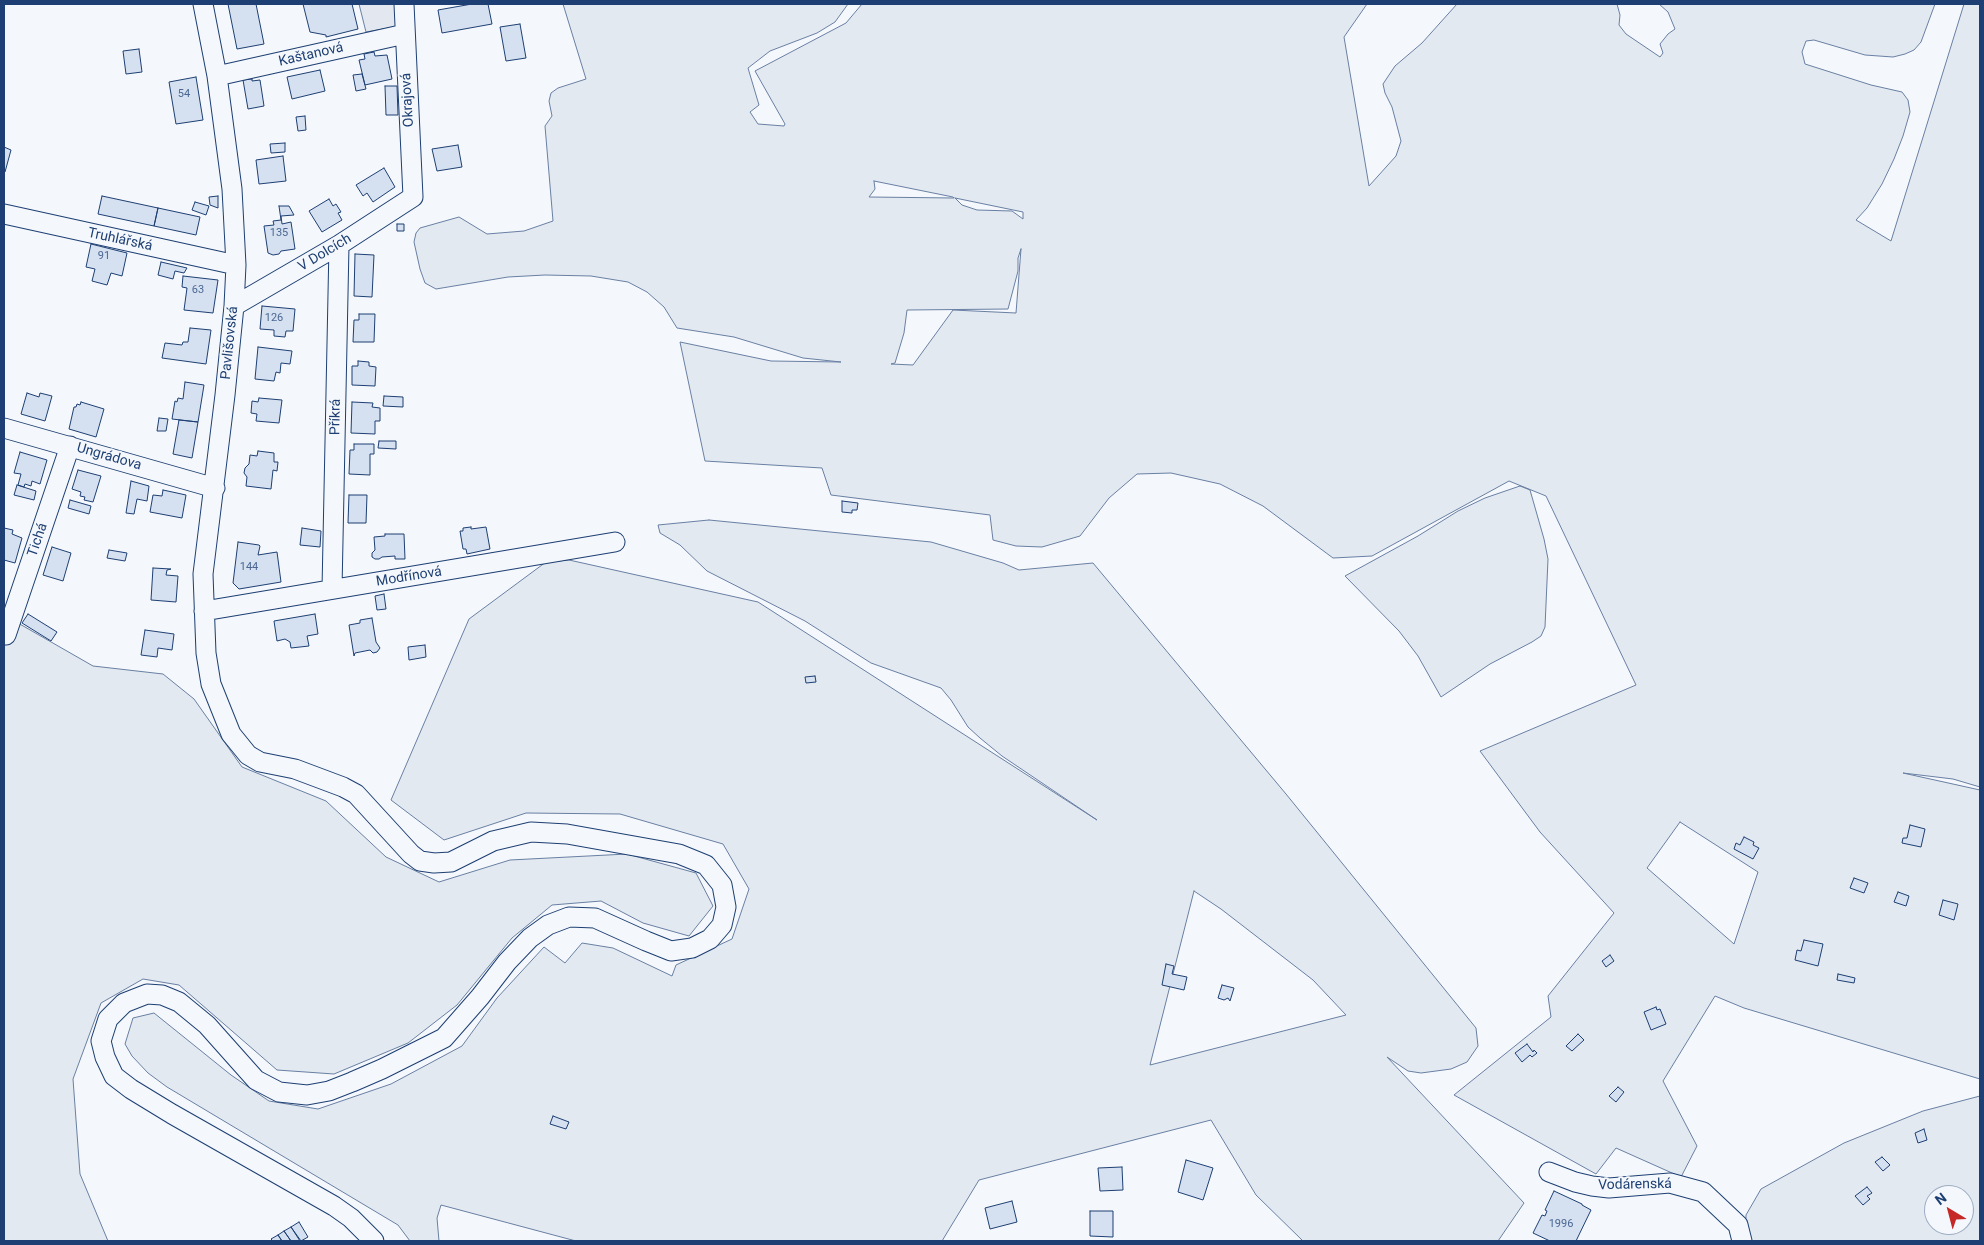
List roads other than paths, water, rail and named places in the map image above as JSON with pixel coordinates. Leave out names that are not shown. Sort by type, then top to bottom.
[{"type":"street","name":"Pavlišovská","points":[[203,4],[217,76],[232,189],[236,265],[234,306],[215,488],[203,574],[206,653],[212,684],[231,734],[248,755],[260,762],[295,769],[343,787],[356,794],[411,854],[420,861],[434,863],[451,862],[493,840],[532,832],[567,834],[679,854],[706,865],[722,885],[726,907],[722,925],[710,939],[692,948],[671,951],[646,942],[595,918],[570,917],[548,925],[530,938],[507,962],[480,997],[444,1038],[360,1079],[329,1091],[307,1095],[279,1092],[256,1080],[207,1025],[178,1002],[162,995],[147,994],[124,1003],[108,1019],[102,1041],[105,1057],[114,1076],[131,1089],[172,1114],[299,1185],[351,1218],[374,1241]]},
{"type":"street","name":"Okrajová","points":[[404,4],[413,197]]},
{"type":"street","name":"Kaštanová","points":[[217,76],[405,34]]},
{"type":"street","name":"V Dolcích","points":[[234,306],[339,245],[413,197]]},
{"type":"street","name":"Truhlářská","points":[[4,214],[236,265]]},
{"type":"street","name":"Příkrá","points":[[332,589],[339,245]]},
{"type":"street","name":"Ungrádova","points":[[4,428],[215,488]]},
{"type":"street","name":"Tichá","points":[[6,635],[70,446]]},
{"type":"street","name":"Modřínová","points":[[204,611],[614,542]]},
{"type":"street","name":"Vodárenská","points":[[1549,1172],[1592,1186],[1609,1188],[1670,1182],[1703,1192],[1740,1233]]}]
